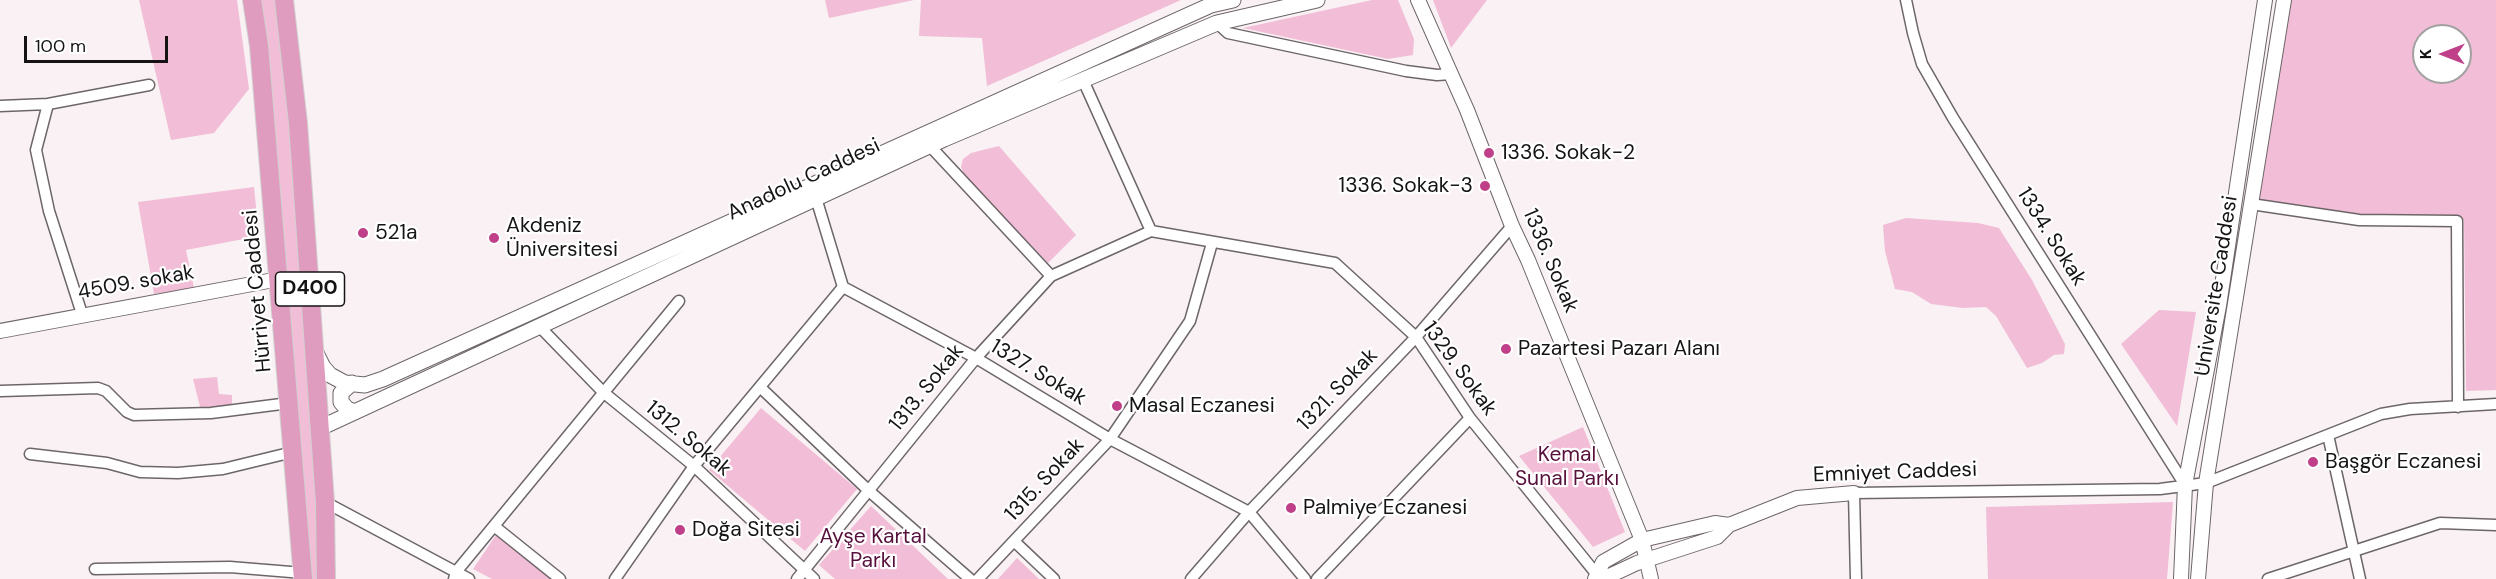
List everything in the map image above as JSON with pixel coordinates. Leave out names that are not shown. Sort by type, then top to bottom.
[{"type":"highway","name":"Hürriyet Caddesi","points":[[252,0],[259,46],[303,576]]},
{"type":"highway","name":"D400","points":[[284,0],[298,123],[325,502],[326,579]]},
{"type":"main road","name":"Anadolu Caddesi","points":[[352,384],[365,385],[383,380],[1211,4],[1233,0]]},
{"type":"main road","name":"Anadolu Caddesi","points":[[320,428],[930,146],[1083,80],[1217,23],[1317,0]]},
{"type":"main road","points":[[314,348],[323,367],[330,375],[352,384]]},
{"type":"main road","points":[[352,384],[342,393],[341,402],[347,410],[355,412]]},
{"type":"street","name":"1336. Sokak","points":[[1418,0],[1451,74],[1642,540],[1651,579]]},
{"type":"street","name":"1334. Sokak","points":[[1906,0],[1922,64],[1953,118],[2185,485]]},
{"type":"street","name":"Universite Caddesi","points":[[2181,579],[2185,485],[2218,306],[2265,0]]},
{"type":"street","name":"Universite Caddesi","points":[[2198,579],[2206,483],[2284,0]]},
{"type":"street","points":[[1217,23],[1228,33],[1406,71],[1437,75],[1451,74]]},
{"type":"street","points":[[1083,80],[1151,231],[1212,243]]},
{"type":"street","points":[[0,106],[48,104],[149,85]]},
{"type":"street","points":[[48,104],[36,150],[49,211],[82,314]]},
{"type":"street","points":[[930,146],[1051,276]]},
{"type":"street","points":[[615,579],[694,466],[843,287],[816,198]]},
{"type":"street","points":[[2251,204],[2359,220],[2457,221],[2458,406]]},
{"type":"street","name":"1321. Sokak","points":[[1191,579],[1249,512],[1416,337],[1512,226]]},
{"type":"street","name":"1313. Sokak","points":[[801,575],[976,358],[1051,276],[1151,231]]},
{"type":"street","name":"1329. Sokak","points":[[1212,243],[1335,262],[1416,337],[1470,418],[1596,578]]},
{"type":"street","name":"1315. Sokak","points":[[978,579],[1110,439],[1190,321],[1212,243]]},
{"type":"street","name":"4509. sokak","points":[[0,331],[279,279]]},
{"type":"street","name":"1327. Sokak","points":[[843,287],[976,358],[1110,439],[1249,512],[1305,579]]},
{"type":"street","points":[[455,576],[679,301]]},
{"type":"street","name":"1312. Sokak","points":[[539,326],[603,393],[694,466],[801,575],[814,579]]},
{"type":"street","points":[[1,391],[98,388],[106,391],[127,412],[134,415],[212,413],[289,403]]},
{"type":"street","points":[[761,388],[869,491],[970,579]]},
{"type":"street","name":"Emniyet Caddesi","points":[[1596,578],[1603,562],[1642,540],[1715,523],[1729,525],[1797,498],[1854,493],[2160,489],[2206,483],[2368,418],[2394,411],[2496,404]]},
{"type":"street","points":[[1317,579],[1470,418]]},
{"type":"street","points":[[2328,435],[2360,579]]},
{"type":"street","points":[[30,454],[106,463],[140,472],[178,473],[223,469],[293,452]]},
{"type":"street","points":[[1854,493],[1856,579]]},
{"type":"street","points":[[325,502],[455,576],[468,579]]},
{"type":"street","points":[[2268,579],[2440,523],[2496,525]]},
{"type":"street","points":[[1596,578],[1609,576],[1646,560],[1717,537],[1729,525]]},
{"type":"street","points":[[494,526],[560,579]]},
{"type":"street","points":[[1014,541],[1054,579]]},
{"type":"street","points":[[95,570],[230,567],[303,576]]},
{"type":"street","points":[[1618,572],[1644,579]]},
{"type":"green space","points":[[139,0],[237,0],[249,89],[214,133],[171,140]]},
{"type":"green space","points":[[259,0],[275,0],[293,159],[316,489],[316,579],[309,579]]},
{"type":"green space","points":[[825,0],[914,0],[829,18]]},
{"type":"green space","points":[[921,0],[1181,0],[987,86],[982,38],[919,36]]},
{"type":"green space","points":[[1372,0],[1398,0],[1414,39],[1413,55],[1388,59],[1243,28]]},
{"type":"green space","points":[[1433,0],[1487,0],[1451,48]]},
{"type":"green space","points":[[2284,0],[2496,0],[2496,390],[2466,391],[2464,220],[2359,220],[2251,204]]},
{"type":"green space","points":[[999,146],[1076,235],[1048,263],[964,175],[961,167],[963,159],[971,153]]},
{"type":"green space","points":[[254,187],[259,236],[186,250],[194,288],[154,294],[138,202]]},
{"type":"green space","points":[[1906,218],[1978,223],[1999,228],[2032,280],[2065,344],[2064,354],[2054,355],[2042,363],[2027,368],[1996,316],[1986,307],[1963,308],[1931,304],[1912,292],[1895,289],[1885,251],[1883,225]]},
{"type":"green space","points":[[2159,310],[2196,312],[2177,426],[2121,344]]},
{"type":"green space","points":[[217,377],[219,394],[232,395],[232,408],[201,411],[193,379]]},
{"type":"green space","points":[[761,408],[857,489],[805,551],[709,470]]},
{"type":"green space","name":"Kemal Sunal Parkı","points":[[1583,427],[1625,532],[1593,547],[1519,456]]},
{"type":"green space","points":[[2173,502],[2167,579],[1988,579],[1986,507]]},
{"type":"green space","name":"Ayşe Kartal Parkı","points":[[871,506],[948,579],[835,579],[819,565]]},
{"type":"green space","points":[[496,535],[555,579],[492,579],[473,569]]},
{"type":"green space","points":[[1017,558],[1039,579],[998,579]]},
{"type":"place","name":"1336. Sokak-2","points":[[1489,153]]},
{"type":"place","name":"1336. Sokak-3","points":[[1485,186]]},
{"type":"place","name":"521a","points":[[363,233]]},
{"type":"place","name":"Akdeniz Üniversitesi","points":[[494,238]]},
{"type":"place","name":"Pazartesi Pazarı Alanı","points":[[1506,349]]},
{"type":"place","name":"Masal Eczanesi","points":[[1117,406]]},
{"type":"place","name":"Başgör Eczanesi","points":[[2313,462]]},
{"type":"place","name":"Palmiye Eczanesi","points":[[1291,508]]},
{"type":"place","name":"Doğa Sitesi","points":[[680,530]]}]
